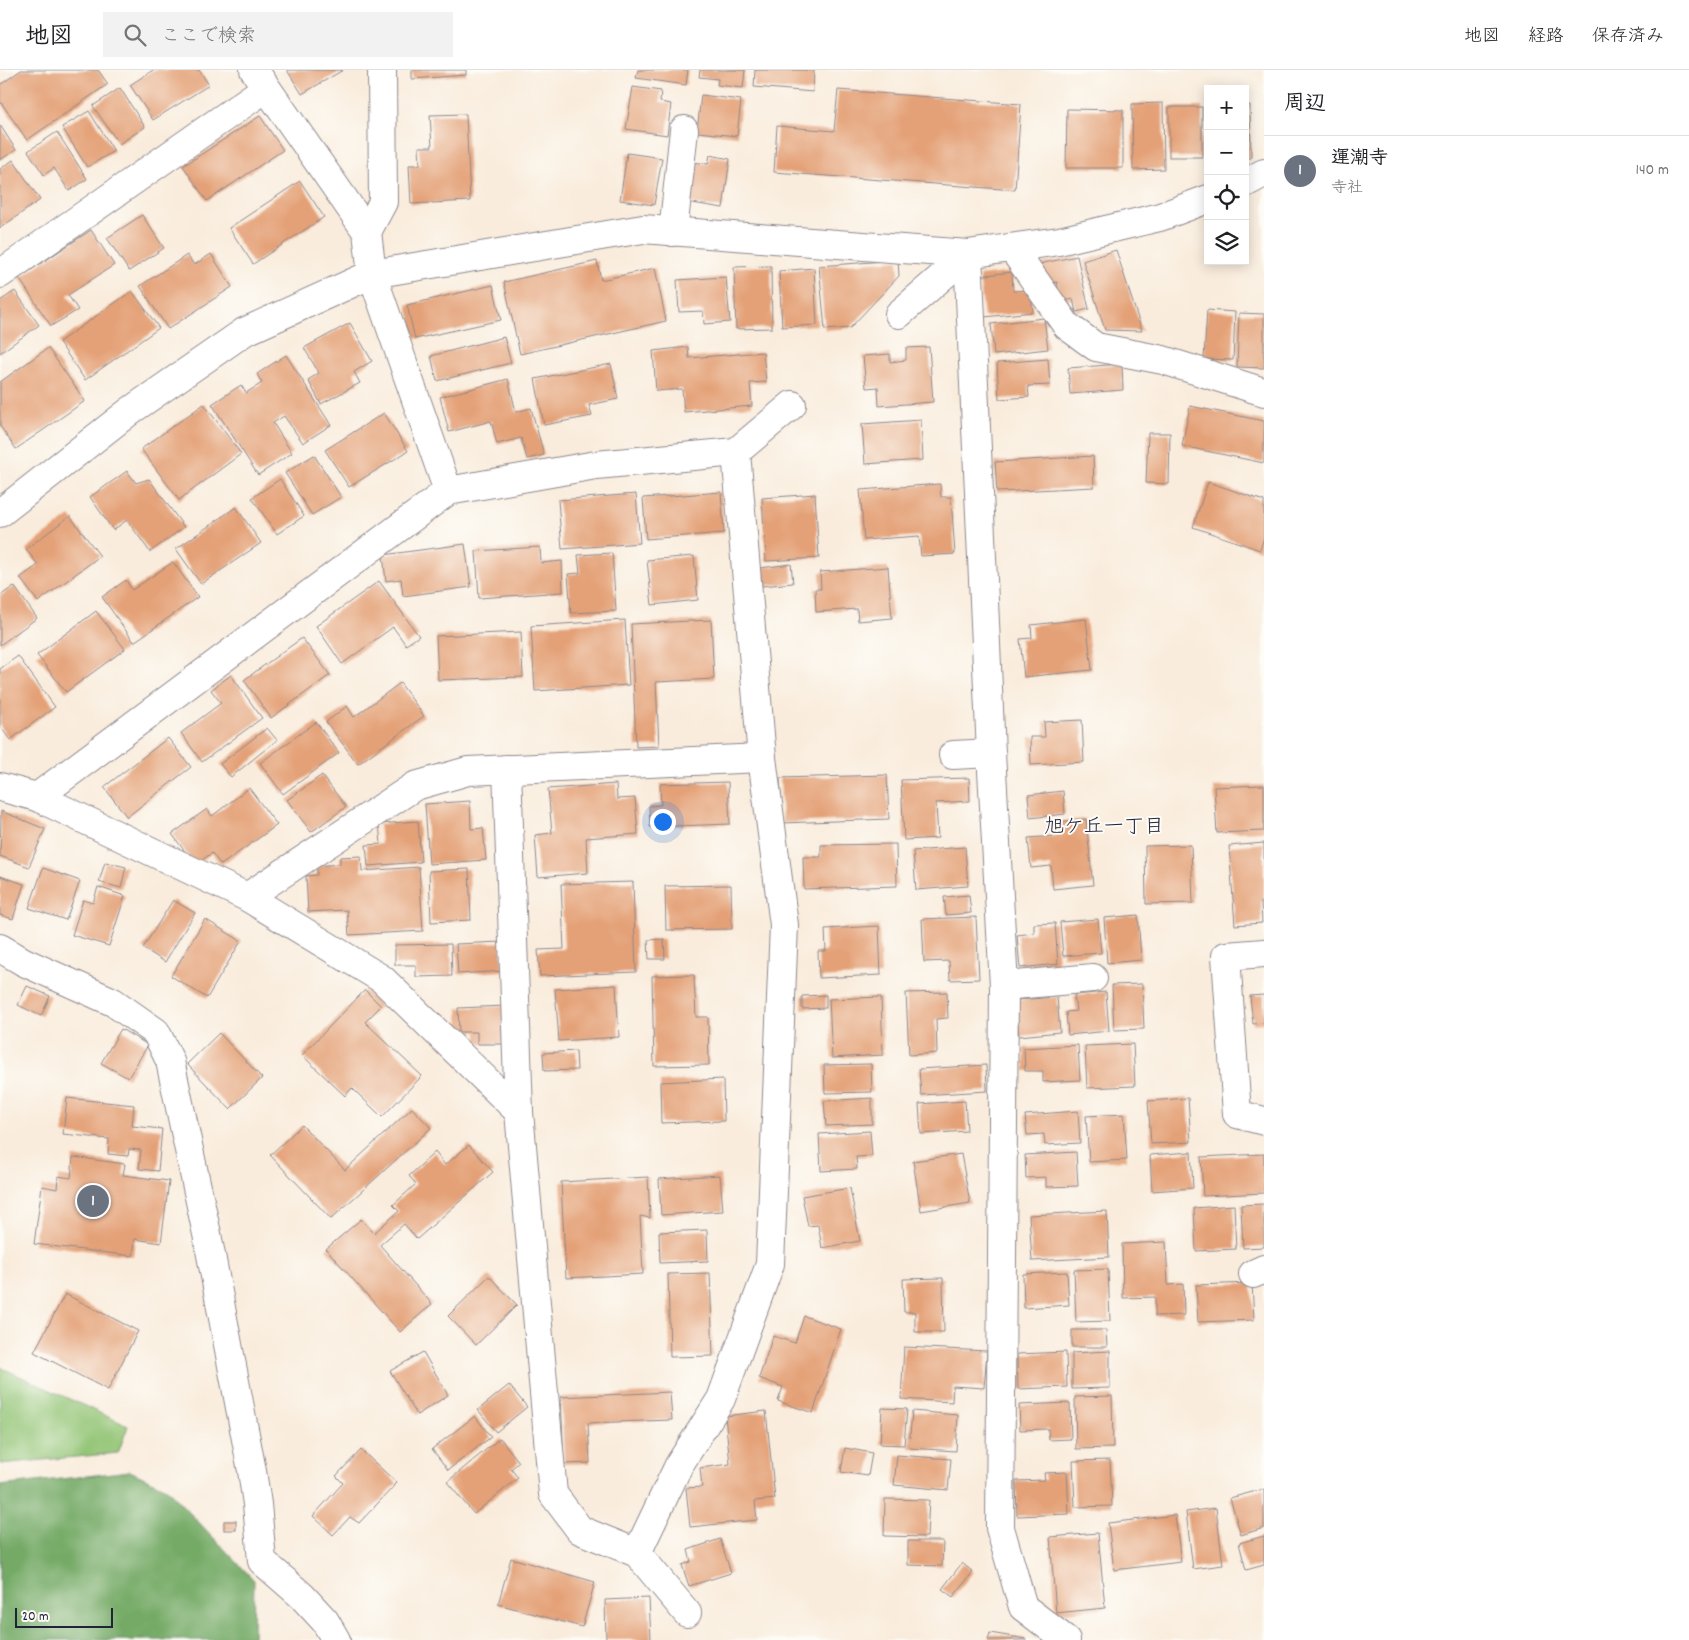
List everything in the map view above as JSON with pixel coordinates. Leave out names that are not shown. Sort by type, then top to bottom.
[{"type":"street","points":[[367,232],[383,202],[382,70]]},
{"type":"street","points":[[0,274],[260,79],[367,232],[372,274],[448,491]]},
{"type":"street","points":[[672,232],[684,130]]},
{"type":"street","points":[[1249,181],[1264,173]]},
{"type":"street","points":[[0,513],[130,411],[244,332],[372,274],[643,229],[968,254],[1058,241],[1160,216],[1204,200]]},
{"type":"street","points":[[1012,248],[1068,326],[1096,347],[1163,360],[1264,392]]},
{"type":"street","points":[[899,314],[968,254]]},
{"type":"street","points":[[968,254],[991,753],[1004,986],[1000,1528],[1023,1607],[1066,1640]]},
{"type":"street","points":[[36,797],[448,491],[596,465],[736,452],[792,405]]},
{"type":"street","points":[[637,1553],[679,1466],[721,1399],[770,1264],[784,925],[762,758],[736,452]]},
{"type":"street","points":[[952,755],[991,753]]},
{"type":"street","points":[[247,897],[415,786],[468,771],[762,758]]},
{"type":"street","points":[[507,769],[519,1112],[553,1494],[580,1530],[637,1553],[687,1612]]},
{"type":"street","points":[[0,787],[36,797],[247,897],[382,979],[519,1112]]},
{"type":"street","points":[[0,948],[24,962],[113,1002],[156,1032],[170,1061],[207,1234],[258,1504],[262,1561],[302,1596],[326,1621],[336,1640]]},
{"type":"street","points":[[1264,953],[1226,956],[1237,1114],[1264,1120]]},
{"type":"street","points":[[1004,986],[1093,978]]},
{"type":"green space","points":[[0,1367],[128,1426],[118,1453],[0,1464]]},
{"type":"green space","points":[[130,1471],[166,1488],[254,1580],[253,1640],[0,1640],[0,1486]]},
{"type":"building","points":[[21,70],[98,70],[108,84],[27,140],[0,101],[0,85]]},
{"type":"building","points":[[153,70],[199,70],[209,85],[153,120],[130,85]]},
{"type":"building","points":[[287,70],[343,70],[302,94]]},
{"type":"building","points":[[412,70],[466,70],[466,75],[412,79]]},
{"type":"building","points":[[638,70],[688,70],[686,85],[636,78]]},
{"type":"building","points":[[700,70],[745,70],[743,88],[717,85],[718,79],[699,77]]},
{"type":"building","points":[[755,70],[814,70],[813,92],[754,87]]},
{"type":"building","points":[[633,87],[661,91],[660,102],[671,104],[667,135],[626,129]]},
{"type":"building","points":[[120,88],[145,127],[119,144],[93,106]]},
{"type":"building","points":[[838,90],[1021,104],[1015,190],[774,172],[777,126],[834,131]]},
{"type":"building","points":[[701,95],[741,100],[737,136],[697,132]]},
{"type":"building","points":[[1163,103],[1164,169],[1133,170],[1132,104]]},
{"type":"building","points":[[1249,105],[1250,105],[1251,158],[1249,158]]},
{"type":"building","points":[[1169,107],[1202,107],[1202,157],[1169,157]]},
{"type":"building","points":[[1067,109],[1123,110],[1123,168],[1066,168]]},
{"type":"building","points":[[89,111],[114,151],[87,167],[62,127]]},
{"type":"building","points":[[466,114],[470,201],[411,204],[409,165],[420,165],[419,147],[432,147],[430,115]]},
{"type":"building","points":[[260,116],[283,150],[207,201],[183,166]]},
{"type":"building","points":[[0,125],[16,150],[0,160]]},
{"type":"building","points":[[57,132],[87,179],[69,191],[54,168],[44,175],[28,151]]},
{"type":"building","points":[[627,153],[662,158],[654,205],[620,200]]},
{"type":"building","points":[[710,155],[730,159],[723,208],[686,202],[692,162],[708,164]]},
{"type":"building","points":[[13,160],[40,200],[0,228],[0,169]]},
{"type":"building","points":[[300,181],[324,217],[253,264],[229,228]]},
{"type":"building","points":[[142,215],[164,248],[129,271],[107,238]]},
{"type":"building","points":[[91,230],[114,265],[68,295],[78,310],[51,326],[19,278]]},
{"type":"building","points":[[1116,250],[1142,331],[1105,330],[1083,261]]},
{"type":"building","points":[[211,254],[232,287],[168,329],[140,286],[187,255],[194,265]]},
{"type":"building","points":[[1077,256],[1089,309],[1076,312],[1073,299],[1061,302],[1057,282],[1043,285],[1039,264]]},
{"type":"building","points":[[898,260],[899,276],[850,328],[825,330],[819,266]]},
{"type":"building","points":[[597,261],[601,280],[655,268],[666,321],[520,354],[504,282]]},
{"type":"building","points":[[771,266],[772,328],[736,329],[734,267]]},
{"type":"building","points":[[814,268],[817,325],[782,327],[779,271]]},
{"type":"building","points":[[1012,272],[1013,291],[1030,290],[1033,312],[984,317],[979,276]]},
{"type":"building","points":[[726,277],[730,322],[704,324],[703,311],[679,312],[677,280]]},
{"type":"building","points":[[493,285],[501,320],[415,339],[407,305]]},
{"type":"building","points":[[15,291],[39,325],[0,353],[0,301]]},
{"type":"building","points":[[132,291],[159,328],[85,380],[59,342]]},
{"type":"building","points":[[1207,310],[1235,312],[1233,360],[1204,359]]},
{"type":"building","points":[[1239,313],[1264,314],[1264,368],[1237,367]]},
{"type":"building","points":[[1044,318],[1048,349],[994,355],[991,324]]},
{"type":"building","points":[[350,323],[372,361],[354,372],[360,383],[321,404],[308,380],[319,373],[304,348]]},
{"type":"building","points":[[504,337],[511,363],[437,381],[431,356]]},
{"type":"building","points":[[688,347],[689,358],[763,352],[766,382],[750,383],[752,406],[684,412],[682,389],[656,391],[653,351]]},
{"type":"building","points":[[929,347],[933,402],[879,406],[878,387],[866,388],[863,356],[890,354],[890,362],[906,360],[906,348]]},
{"type":"building","points":[[48,348],[85,401],[16,449],[0,426],[0,382]]},
{"type":"building","points":[[286,355],[331,425],[303,443],[284,416],[273,423],[292,453],[258,475],[212,404],[241,385],[246,393],[262,383],[257,374]]},
{"type":"building","points":[[1048,359],[1050,385],[1028,386],[1029,397],[999,399],[997,363]]},
{"type":"building","points":[[611,364],[618,399],[589,405],[592,416],[544,425],[535,379]]},
{"type":"building","points":[[1122,364],[1123,390],[1070,394],[1068,368]]},
{"type":"building","points":[[508,379],[516,412],[531,408],[544,455],[527,459],[521,438],[497,444],[491,421],[449,432],[440,397]]},
{"type":"building","points":[[204,404],[241,454],[179,500],[141,449]]},
{"type":"building","points":[[1190,406],[1264,421],[1264,463],[1182,446]]},
{"type":"building","points":[[384,413],[408,451],[349,487],[325,450]]},
{"type":"building","points":[[921,420],[923,460],[865,464],[862,424]]},
{"type":"building","points":[[1148,433],[1170,433],[1169,484],[1146,483]]},
{"type":"building","points":[[314,455],[341,497],[312,515],[285,473]]},
{"type":"building","points":[[1093,456],[1094,487],[997,492],[995,462]]},
{"type":"building","points":[[127,471],[136,483],[149,479],[184,527],[150,552],[127,520],[113,530],[90,497]]},
{"type":"building","points":[[280,479],[304,516],[277,534],[252,498]]},
{"type":"building","points":[[1208,482],[1264,501],[1264,537],[1260,550],[1193,527]]},
{"type":"building","points":[[940,484],[941,497],[951,497],[955,554],[921,556],[919,536],[864,540],[860,490]]},
{"type":"building","points":[[721,492],[724,533],[646,539],[643,498]]},
{"type":"building","points":[[636,494],[640,543],[562,549],[558,500]]},
{"type":"building","points":[[815,494],[819,558],[766,561],[762,498]]},
{"type":"building","points":[[236,507],[261,543],[201,584],[176,549]]},
{"type":"building","points":[[70,516],[100,556],[38,602],[20,578],[38,565],[26,549]]},
{"type":"building","points":[[465,544],[471,587],[403,596],[401,579],[386,581],[383,555]]},
{"type":"building","points":[[540,547],[541,563],[562,561],[563,592],[479,598],[476,551]]},
{"type":"building","points":[[612,553],[616,611],[571,613],[568,574],[580,573],[578,555]]},
{"type":"building","points":[[694,556],[698,600],[652,605],[647,560]]},
{"type":"building","points":[[173,562],[198,597],[134,642],[102,597],[126,580],[132,590]]},
{"type":"building","points":[[791,564],[793,583],[762,586],[760,568]]},
{"type":"building","points":[[888,567],[892,618],[858,621],[857,609],[816,612],[815,589],[821,589],[820,572]]},
{"type":"building","points":[[379,581],[419,636],[406,645],[393,627],[342,664],[316,626]]},
{"type":"building","points":[[14,586],[37,618],[0,645],[0,596]]},
{"type":"building","points":[[96,611],[125,649],[66,692],[37,655]]},
{"type":"building","points":[[1086,619],[1092,670],[1024,677],[1020,639],[1032,638],[1031,625]]},
{"type":"building","points":[[625,620],[629,685],[535,691],[531,626]]},
{"type":"building","points":[[711,620],[714,679],[656,682],[659,746],[636,747],[631,624]]},
{"type":"building","points":[[521,632],[523,677],[438,680],[436,636]]},
{"type":"building","points":[[302,638],[330,675],[271,718],[244,680]]},
{"type":"building","points":[[18,656],[55,707],[10,740],[0,726],[0,669]]},
{"type":"building","points":[[231,675],[262,718],[202,762],[181,733],[221,703],[211,690]]},
{"type":"building","points":[[400,683],[424,716],[358,764],[326,722],[347,706],[354,717]]},
{"type":"building","points":[[1082,720],[1084,762],[1031,765],[1030,737],[1045,737],[1044,722]]},
{"type":"building","points":[[316,722],[339,753],[283,794],[260,763]]},
{"type":"building","points":[[267,728],[277,740],[231,777],[220,764]]},
{"type":"building","points":[[168,738],[191,767],[127,817],[104,787]]},
{"type":"building","points":[[322,775],[346,807],[311,832],[287,800]]},
{"type":"building","points":[[887,775],[889,819],[782,823],[780,778]]},
{"type":"building","points":[[969,778],[970,801],[936,803],[938,838],[904,840],[901,780]]},
{"type":"building","points":[[728,782],[730,824],[650,827],[649,806],[661,805],[660,784]]},
{"type":"building","points":[[616,784],[617,799],[635,798],[638,834],[586,838],[588,873],[538,877],[535,835],[552,833],[548,789]]},
{"type":"building","points":[[1264,785],[1264,831],[1217,833],[1214,787]]},
{"type":"building","points":[[249,788],[277,825],[221,865],[212,853],[195,865],[172,834],[207,809],[212,816]]},
{"type":"building","points":[[1063,791],[1065,814],[1030,818],[1028,795]]},
{"type":"building","points":[[470,801],[471,829],[483,828],[486,860],[429,864],[425,804]]},
{"type":"building","points":[[1,811],[45,829],[29,867],[0,856]]},
{"type":"building","points":[[1086,819],[1093,885],[1053,889],[1051,866],[1031,868],[1028,838],[1056,836],[1055,822]]},
{"type":"building","points":[[418,821],[421,862],[368,866],[366,845],[381,844],[379,824]]},
{"type":"building","points":[[1264,843],[1264,901],[1261,902],[1262,923],[1235,925],[1229,846]]},
{"type":"building","points":[[896,844],[897,886],[804,889],[803,857],[821,857],[821,845]]},
{"type":"building","points":[[1191,845],[1193,903],[1146,904],[1145,846]]},
{"type":"building","points":[[965,847],[968,886],[916,890],[913,851]]},
{"type":"building","points":[[361,856],[362,871],[419,867],[423,931],[349,935],[347,910],[308,912],[306,876],[317,875],[317,866],[340,864],[340,857]]},
{"type":"building","points":[[105,862],[126,867],[121,888],[99,882]]},
{"type":"building","points":[[43,868],[80,881],[66,920],[29,908]]},
{"type":"building","points":[[469,869],[471,920],[431,922],[429,871]]},
{"type":"building","points":[[0,876],[24,884],[13,919],[0,915]]},
{"type":"building","points":[[633,882],[636,972],[540,976],[538,950],[564,949],[561,884]]},
{"type":"building","points":[[731,885],[732,929],[666,930],[665,886]]},
{"type":"building","points":[[98,887],[125,896],[109,946],[72,935],[83,900],[93,903]]},
{"type":"building","points":[[969,895],[971,913],[946,915],[944,897]]},
{"type":"building","points":[[173,900],[195,913],[165,962],[143,948]]},
{"type":"building","points":[[1138,915],[1141,960],[1107,963],[1104,918]]},
{"type":"building","points":[[976,917],[979,979],[950,980],[949,961],[924,962],[922,919]]},
{"type":"building","points":[[205,919],[241,941],[207,998],[171,976]]},
{"type":"building","points":[[1098,919],[1101,953],[1063,956],[1060,922]]},
{"type":"building","points":[[1055,923],[1058,964],[1020,968],[1017,935],[1034,933],[1034,924]]},
{"type":"building","points":[[879,926],[881,975],[819,978],[818,951],[826,951],[825,929]]},
{"type":"building","points":[[664,939],[665,959],[649,959],[648,940]]},
{"type":"building","points":[[501,942],[503,971],[458,974],[456,944]]},
{"type":"building","points":[[451,944],[452,976],[416,977],[416,965],[395,965],[395,945]]},
{"type":"building","points":[[694,975],[696,1017],[708,1017],[709,1065],[654,1066],[652,976]]},
{"type":"building","points":[[1142,984],[1144,1029],[1114,1030],[1112,985]]},
{"type":"building","points":[[616,985],[619,1037],[559,1041],[555,989]]},
{"type":"building","points":[[27,986],[50,996],[41,1016],[18,1005]]},
{"type":"building","points":[[365,990],[381,1006],[365,1022],[422,1076],[382,1117],[352,1088],[345,1096],[302,1055]]},
{"type":"building","points":[[947,992],[948,1018],[936,1019],[937,1053],[909,1055],[906,993]]},
{"type":"building","points":[[1106,992],[1109,1031],[1068,1035],[1066,1012],[1076,1011],[1074,995]]},
{"type":"building","points":[[826,995],[826,1008],[802,1009],[802,996]]},
{"type":"building","points":[[1264,995],[1264,1023],[1253,1024],[1250,996]]},
{"type":"building","points":[[881,997],[883,1055],[832,1058],[829,999]]},
{"type":"building","points":[[1057,997],[1060,1032],[1019,1036],[1016,1000]]},
{"type":"building","points":[[505,1006],[507,1044],[477,1044],[477,1032],[459,1032],[458,1008]]},
{"type":"building","points":[[121,1029],[148,1045],[128,1078],[101,1063]]},
{"type":"building","points":[[219,1033],[262,1078],[230,1109],[187,1064]]},
{"type":"building","points":[[1133,1044],[1135,1086],[1087,1088],[1085,1046]]},
{"type":"building","points":[[1078,1045],[1080,1080],[1043,1082],[1043,1071],[1025,1071],[1024,1048]]},
{"type":"building","points":[[576,1051],[577,1070],[544,1071],[543,1053]]},
{"type":"building","points":[[871,1064],[872,1092],[825,1093],[824,1065]]},
{"type":"building","points":[[986,1065],[987,1091],[921,1095],[919,1069]]},
{"type":"building","points":[[723,1079],[724,1121],[661,1123],[660,1082]]},
{"type":"building","points":[[67,1098],[134,1105],[132,1126],[162,1129],[158,1171],[139,1169],[141,1150],[129,1149],[128,1156],[108,1154],[109,1139],[63,1134]]},
{"type":"building","points":[[872,1098],[872,1124],[826,1126],[824,1101]]},
{"type":"building","points":[[1188,1098],[1191,1142],[1151,1144],[1148,1101]]},
{"type":"building","points":[[965,1101],[967,1131],[921,1134],[919,1104]]},
{"type":"building","points":[[412,1108],[431,1128],[331,1219],[270,1155],[302,1125],[345,1170]]},
{"type":"building","points":[[1078,1111],[1080,1143],[1045,1145],[1044,1134],[1027,1135],[1025,1115]]},
{"type":"building","points":[[1124,1114],[1127,1160],[1089,1162],[1086,1116]]},
{"type":"building","points":[[870,1131],[872,1156],[856,1157],[857,1169],[821,1171],[819,1134]]},
{"type":"building","points":[[469,1145],[493,1172],[417,1239],[404,1224],[380,1245],[432,1304],[400,1332],[326,1249],[361,1219],[374,1233],[399,1211],[393,1205],[416,1184],[409,1176],[435,1152],[445,1165]]},
{"type":"building","points":[[1076,1152],[1078,1186],[1046,1187],[1046,1177],[1026,1178],[1025,1155]]},
{"type":"building","points":[[1191,1152],[1193,1188],[1152,1191],[1150,1155]]},
{"type":"building","points":[[961,1154],[970,1203],[921,1211],[913,1161]]},
{"type":"building","points":[[1264,1154],[1264,1193],[1203,1196],[1201,1157]]},
{"type":"building","points":[[73,1157],[125,1164],[123,1175],[169,1181],[161,1243],[135,1239],[133,1256],[34,1244],[42,1186],[57,1189],[58,1176],[71,1178]]},
{"type":"building","points":[[720,1175],[723,1211],[661,1215],[659,1179]]},
{"type":"building","points":[[648,1177],[650,1218],[640,1216],[643,1274],[566,1278],[561,1182]]},
{"type":"building","points":[[850,1188],[860,1241],[822,1248],[818,1225],[808,1226],[802,1196]]},
{"type":"building","points":[[1264,1204],[1264,1247],[1243,1248],[1241,1205]]},
{"type":"building","points":[[1234,1205],[1236,1249],[1196,1251],[1194,1208]]},
{"type":"building","points":[[1107,1211],[1109,1257],[1032,1261],[1029,1215]]},
{"type":"building","points":[[707,1230],[708,1261],[660,1263],[659,1232]]},
{"type":"building","points":[[1166,1242],[1168,1285],[1183,1284],[1184,1315],[1155,1316],[1155,1297],[1123,1298],[1122,1244]]},
{"type":"building","points":[[1108,1269],[1110,1321],[1076,1322],[1074,1270]]},
{"type":"building","points":[[1067,1272],[1069,1305],[1024,1308],[1023,1274]]},
{"type":"building","points":[[710,1273],[713,1356],[670,1357],[668,1274]]},
{"type":"building","points":[[489,1276],[517,1305],[476,1345],[448,1316]]},
{"type":"building","points":[[943,1278],[944,1332],[915,1332],[915,1312],[904,1312],[903,1279]]},
{"type":"building","points":[[1252,1283],[1254,1320],[1198,1322],[1196,1285]]},
{"type":"building","points":[[65,1294],[138,1331],[108,1390],[34,1352]]},
{"type":"building","points":[[804,1316],[841,1329],[813,1413],[778,1401],[783,1387],[759,1378],[773,1336],[795,1343]]},
{"type":"building","points":[[1072,1330],[1106,1330],[1107,1347],[1072,1347]]},
{"type":"building","points":[[904,1347],[987,1351],[984,1388],[953,1386],[952,1402],[901,1399]]},
{"type":"building","points":[[1110,1351],[1110,1388],[1072,1389],[1072,1353]]},
{"type":"building","points":[[423,1352],[448,1395],[417,1415],[390,1371]]},
{"type":"building","points":[[1066,1352],[1067,1387],[1018,1389],[1017,1354]]},
{"type":"building","points":[[509,1385],[527,1407],[496,1432],[478,1410]]},
{"type":"building","points":[[670,1392],[672,1420],[588,1423],[590,1463],[564,1464],[561,1397]]},
{"type":"building","points":[[1112,1396],[1113,1448],[1076,1449],[1075,1397]]},
{"type":"building","points":[[1070,1403],[1071,1439],[1049,1440],[1048,1429],[1020,1430],[1019,1405]]},
{"type":"building","points":[[882,1408],[907,1409],[904,1445],[880,1444]]},
{"type":"building","points":[[766,1411],[775,1499],[755,1501],[757,1520],[690,1527],[686,1488],[702,1487],[700,1468],[730,1464],[725,1416]]},
{"type":"building","points":[[912,1411],[958,1415],[956,1451],[909,1448]]},
{"type":"building","points":[[475,1416],[491,1437],[448,1470],[432,1449]]},
{"type":"building","points":[[500,1438],[519,1462],[511,1469],[518,1478],[474,1514],[447,1482]]},
{"type":"building","points":[[845,1448],[872,1453],[868,1476],[841,1472]]},
{"type":"building","points":[[361,1450],[397,1483],[359,1523],[350,1517],[333,1535],[313,1516],[343,1483],[336,1476]]},
{"type":"building","points":[[897,1455],[951,1459],[948,1490],[894,1485]]},
{"type":"building","points":[[1110,1460],[1112,1506],[1075,1507],[1073,1461]]},
{"type":"building","points":[[1067,1472],[1069,1514],[1017,1516],[1016,1481],[1045,1480],[1044,1473]]},
{"type":"building","points":[[1264,1489],[1264,1528],[1241,1535],[1230,1498]]},
{"type":"building","points":[[885,1499],[929,1500],[927,1537],[884,1536]]},
{"type":"building","points":[[1216,1508],[1223,1565],[1193,1569],[1186,1512]]},
{"type":"building","points":[[1175,1515],[1181,1562],[1114,1570],[1108,1523]]},
{"type":"building","points":[[224,1521],[236,1521],[236,1530],[224,1530]]},
{"type":"building","points":[[1098,1533],[1105,1608],[1056,1613],[1050,1537]]},
{"type":"building","points":[[1264,1536],[1264,1565],[1246,1570],[1239,1543]]},
{"type":"building","points":[[720,1539],[731,1573],[689,1586],[682,1565],[691,1562],[688,1550]]},
{"type":"building","points":[[908,1541],[943,1541],[942,1566],[908,1565]]},
{"type":"building","points":[[511,1558],[595,1582],[582,1627],[498,1604]]},
{"type":"building","points":[[962,1563],[973,1572],[953,1597],[942,1589]]},
{"type":"building","points":[[649,1598],[651,1640],[606,1640],[605,1600]]},
{"type":"building","points":[[990,1633],[1026,1639],[1026,1640],[988,1640]]},
{"type":"place","name":"運潮寺","points":[[93,1201]]},
{"type":"district","name":"旭ケ丘一丁目","points":[[1104,828]]}]
